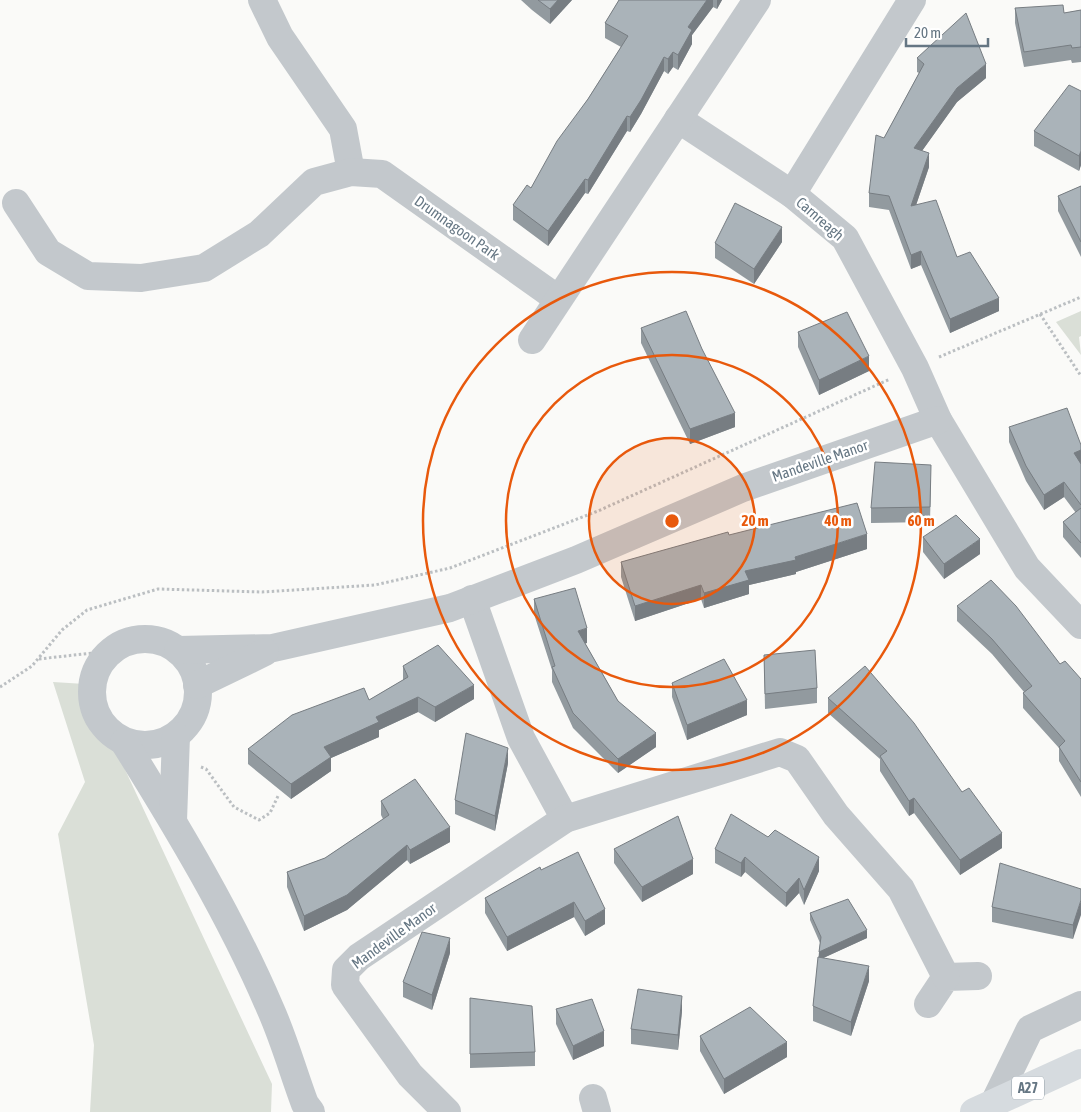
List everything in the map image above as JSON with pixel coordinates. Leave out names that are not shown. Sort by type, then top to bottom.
[{"type":"main road","name":"A27","points":[[984,1108],[1081,1062]]},
{"type":"street","points":[[262,0],[280,37],[343,129],[351,172]]},
{"type":"street","points":[[532,340],[757,0]]},
{"type":"street","name":"Carnreagh","points":[[912,0],[792,194],[845,238],[915,368],[938,420]]},
{"type":"street","points":[[678,119],[792,194]]},
{"type":"street","name":"Drumnagoon Park","points":[[16,203],[48,252],[88,276],[141,278],[204,268],[259,234],[314,182],[351,172],[382,174],[558,299]]},
{"type":"street","points":[[938,420],[1027,568],[1081,624]]},
{"type":"street","name":"Mandeville Manor","points":[[110,651],[126,642],[144,639],[162,642],[178,650],[273,648],[450,608],[576,560],[743,488],[938,420]]},
{"type":"street","points":[[472,600],[521,738],[565,819]]},
{"type":"street","name":"Mandeville Manor","points":[[198,686],[273,648]]},
{"type":"street","points":[[110,651],[98,665],[92,682],[92,700],[97,718],[108,732],[124,742],[141,746],[159,744],[176,736],[194,714],[198,700],[198,686],[194,672],[178,650]]},
{"type":"street","points":[[173,821],[176,736]]},
{"type":"street","points":[[124,742],[173,821],[222,910],[270,1008],[307,1109]]},
{"type":"street","name":"Mandeville Manor","points":[[447,1112],[410,1075],[345,985],[346,970],[359,957],[565,819],[780,752],[797,758],[836,815],[901,889],[946,977]]},
{"type":"street","points":[[928,1004],[946,977],[978,976]]},
{"type":"street","points":[[984,1108],[1030,1029],[1081,1005]]},
{"type":"path","points":[[0,687],[32,666],[62,630],[87,610],[158,589],[262,592],[375,585],[450,568],[598,511],[915,368],[1081,297]]},
{"type":"path","points":[[1040,314],[1081,376]]},
{"type":"path","points":[[38,660],[110,651]]},
{"type":"path","points":[[175,767],[196,766],[206,769],[234,807],[260,820],[270,813],[278,796]]},
{"type":"shaded area","points":[[1081,311],[1081,336],[1079,337],[1081,355],[1056,322]]},
{"type":"shaded area","points":[[53,682],[85,684],[272,1084],[271,1112],[90,1112],[94,1045],[58,834],[85,782]]},
{"type":"building","points":[[538,0],[558,0],[550,9]]},
{"type":"building","points":[[619,0],[707,0],[688,27],[692,30],[678,55],[673,52],[668,59],[664,57],[641,100],[630,117],[627,116],[588,180],[585,179],[548,231],[513,205],[527,185],[531,188],[557,141],[588,99],[628,36],[605,23]]},
{"type":"building","points":[[1063,5],[1064,13],[1081,10],[1081,47],[1072,48],[1071,45],[1024,52],[1015,8]]},
{"type":"building","points":[[966,13],[986,64],[957,88],[914,148],[929,153],[911,206],[936,200],[957,257],[970,252],[999,298],[950,319],[921,251],[911,255],[889,196],[869,193],[876,135],[884,138],[924,64],[917,58]]},
{"type":"building","points":[[1069,85],[1081,91],[1081,151],[1079,156],[1034,131]]},
{"type":"building","points":[[1081,186],[1081,242],[1058,196]]},
{"type":"building","points":[[735,203],[782,227],[754,269],[715,243]]},
{"type":"building","points":[[686,311],[702,349],[735,413],[690,429],[641,328]]},
{"type":"building","points":[[847,312],[869,356],[819,380],[798,332]]},
{"type":"building","points":[[1067,408],[1081,445],[1081,450],[1074,453],[1081,464],[1081,505],[1064,482],[1044,495],[1026,466],[1009,427]]},
{"type":"building","points":[[875,462],[931,465],[930,507],[871,508]]},
{"type":"building","points":[[857,503],[867,534],[795,557],[796,560],[745,571],[749,580],[704,593],[701,585],[635,606],[621,562],[728,532],[729,535]]},
{"type":"building","points":[[1081,508],[1081,543],[1063,522]]},
{"type":"building","points":[[956,515],[980,539],[944,564],[923,537]]},
{"type":"building","points":[[991,580],[1016,606],[1060,664],[1065,661],[1081,679],[1081,782],[1059,747],[1065,741],[1023,693],[1032,686],[992,639],[957,606]]},
{"type":"building","points":[[575,588],[587,628],[578,631],[618,701],[656,733],[618,759],[573,713],[552,667],[555,666],[534,599]]},
{"type":"building","points":[[438,645],[474,685],[435,707],[418,697],[376,717],[379,722],[324,747],[331,757],[291,784],[248,749],[292,715],[364,688],[369,700],[408,677],[403,666]]},
{"type":"building","points":[[815,650],[817,688],[765,694],[764,655]]},
{"type":"building","points":[[724,659],[747,700],[687,725],[672,683]]},
{"type":"building","points":[[865,666],[914,723],[962,792],[969,788],[1002,833],[960,860],[914,798],[909,801],[880,756],[887,751],[828,698]]},
{"type":"building","points":[[466,733],[508,748],[495,816],[455,800]]},
{"type":"building","points":[[415,779],[450,827],[410,850],[407,845],[347,895],[304,916],[287,872],[325,858],[389,815],[381,801]]},
{"type":"building","points":[[731,814],[768,837],[775,830],[819,857],[804,890],[799,878],[786,893],[745,857],[741,863],[715,849]]},
{"type":"building","points":[[678,816],[693,859],[642,887],[614,849]]},
{"type":"building","points":[[578,852],[605,909],[585,921],[574,902],[507,937],[485,898],[540,867],[541,870]]},
{"type":"building","points":[[1000,863],[1081,889],[1081,900],[1073,925],[992,907]]},
{"type":"building","points":[[848,899],[867,930],[819,952],[821,937],[810,913]]},
{"type":"building","points":[[422,932],[450,938],[432,995],[403,982]]},
{"type":"building","points":[[818,957],[869,966],[851,1022],[813,1006]]},
{"type":"building","points":[[638,989],[682,996],[678,1035],[631,1029]]},
{"type":"building","points":[[470,998],[532,1006],[535,1052],[470,1054]]},
{"type":"building","points":[[592,999],[604,1031],[573,1046],[556,1009]]},
{"type":"building","points":[[750,1007],[787,1042],[724,1079],[700,1036]]}]
